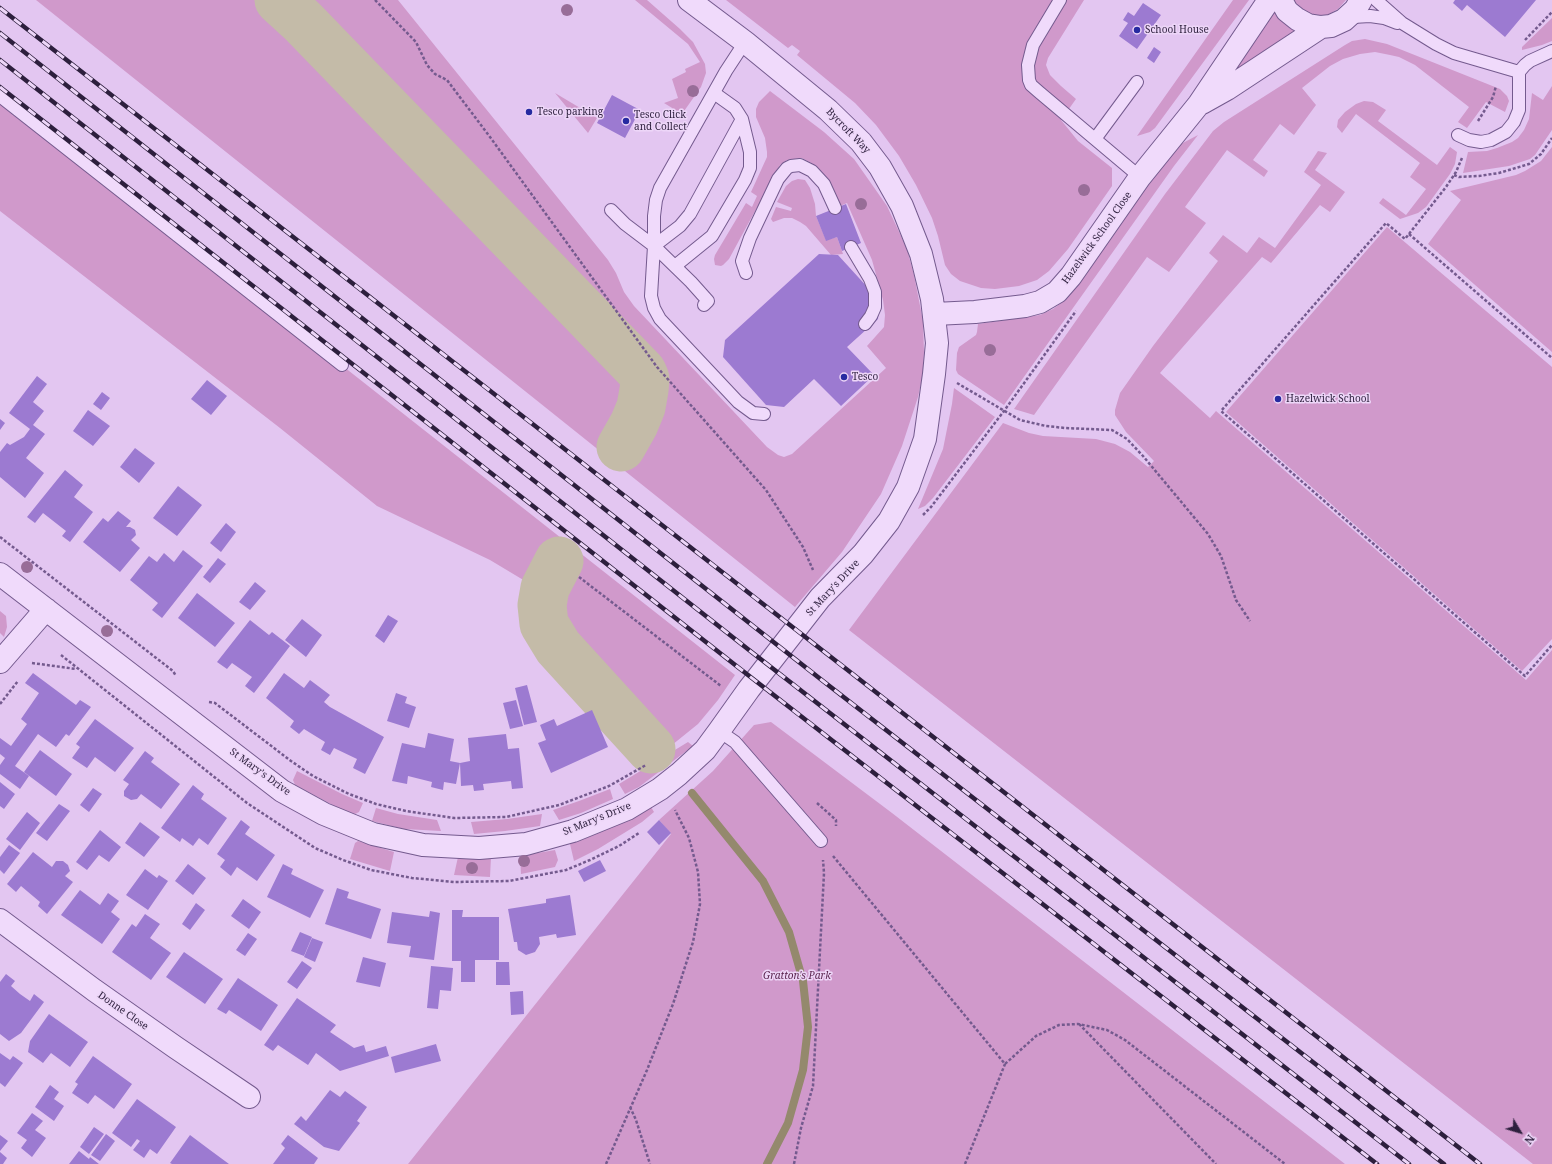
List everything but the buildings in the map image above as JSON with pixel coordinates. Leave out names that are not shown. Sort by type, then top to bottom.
[{"type":"street","name":"Bycroft Way","points":[[689,0],[745,42],[828,110],[861,142],[880,167],[902,206],[918,243],[928,275],[935,314]]},
{"type":"street","name":"Hazelwick School Close","points":[[935,314],[1005,310],[1034,304],[1052,296],[1071,276],[1140,177],[1199,104],[1269,0]]},
{"type":"street","points":[[1281,0],[1287,11],[1297,20],[1308,25],[1321,27],[1331,26],[1344,20],[1355,10],[1361,0]]},
{"type":"street","points":[[1199,104],[1227,89],[1321,27]]},
{"type":"street","name":"St Mary's Drive","points":[[0,574],[282,791],[324,814],[373,834],[423,844],[479,848],[526,844],[573,831],[627,809],[660,788],[694,761],[719,732],[749,689],[820,598],[863,554],[889,521],[908,487],[922,448],[927,428],[937,343],[935,314]]},
{"type":"street","points":[[0,662],[27,629],[46,609]]},
{"type":"street","name":"Donne Close","points":[[0,920],[131,1016],[249,1097]]},
{"type":"lane","points":[[1060,0],[1033,45],[1028,65],[1029,80],[1031,85],[1140,177]]},
{"type":"lane","points":[[1376,0],[1411,29],[1446,49],[1519,72]]},
{"type":"lane","points":[[1344,20],[1353,17],[1378,17],[1411,29]]},
{"type":"lane","points":[[745,42],[660,188],[654,208],[654,246],[651,296],[654,308],[660,319],[738,402],[753,413],[764,414]]},
{"type":"lane","points":[[1464,138],[1481,142],[1491,140],[1506,132],[1514,122],[1520,103],[1518,81],[1519,72],[1530,61],[1552,51]]},
{"type":"lane","points":[[1095,139],[1137,82]]},
{"type":"lane","points":[[675,266],[712,236],[750,168],[750,152],[742,119],[735,108],[714,93]]},
{"type":"lane","points":[[0,96],[342,365]]},
{"type":"lane","points":[[654,246],[675,231],[688,218],[742,119]]},
{"type":"lane","points":[[746,273],[742,261],[750,238],[778,180],[787,168],[800,165],[812,171],[824,184],[835,208]]},
{"type":"lane","points":[[611,210],[625,224],[654,246],[675,266],[708,301],[704,305]]},
{"type":"lane","points":[[851,247],[870,279],[875,292],[875,307],[865,324]]},
{"type":"lane","points":[[719,732],[735,742],[821,841]]},
{"type":"path","points":[[376,0],[416,42],[428,65],[436,74],[447,80],[495,143],[657,367],[766,490],[803,547],[816,576]]},
{"type":"path","points":[[1496,83],[1493,96],[1474,128],[1464,138],[1460,163],[1454,175],[1405,239],[1386,223],[1221,412],[1525,676],[1552,645]]},
{"type":"path","points":[[1454,175],[1464,177],[1499,173],[1529,164],[1538,158],[1552,138]]},
{"type":"path","points":[[1409,234],[1552,358]]},
{"type":"path","points":[[918,519],[931,507],[1004,411],[1077,308]]},
{"type":"path","points":[[934,374],[963,385],[1020,420],[1046,426],[1112,430],[1118,432],[1127,439],[1143,456],[1212,540],[1221,556],[1236,600],[1250,621]]},
{"type":"path","points":[[0,537],[173,671],[176,677]]},
{"type":"path","points":[[579,577],[726,688]]},
{"type":"path","points":[[27,629],[247,803],[315,848],[371,870],[412,878],[454,882],[509,881],[566,870],[619,846],[643,830]]},
{"type":"path","points":[[28,668],[33,662],[78,670]]},
{"type":"path","points":[[0,704],[19,680]]},
{"type":"path","points":[[207,701],[214,703],[291,762],[313,776],[349,794],[376,804],[406,812],[454,818],[506,817],[559,805],[609,786],[648,765]]},
{"type":"path","points":[[814,801],[836,820],[836,827]]},
{"type":"path","points":[[606,1164],[647,1070],[673,1004],[693,942],[700,904],[698,872],[690,838],[672,804]]},
{"type":"path","points":[[821,841],[1005,1064]]},
{"type":"path","points":[[794,1164],[801,1128],[813,1086],[824,873],[821,841]]},
{"type":"path","points":[[1078,1024],[1216,1164]]},
{"type":"path","points":[[965,1164],[1005,1064],[1036,1036],[1059,1025],[1078,1024],[1107,1030],[1125,1040],[1285,1164]]},
{"type":"path","points":[[630,1106],[650,1164]]},
{"type":"green space","points":[[36,0],[398,0],[608,260],[616,273],[624,292],[634,306],[767,447],[778,455],[784,457],[792,454],[886,368],[867,346],[884,327],[885,315],[883,300],[872,260],[847,203],[840,206],[827,178],[811,163],[802,158],[787,160],[780,165],[729,259],[721,266],[715,265],[715,255],[746,203],[752,207],[757,196],[751,192],[767,157],[767,152],[765,138],[756,117],[756,109],[759,102],[770,91],[824,132],[854,159],[887,206],[907,249],[923,321],[923,374],[918,397],[902,446],[881,494],[842,552],[795,607]]},
{"type":"green space","points":[[635,0],[647,0],[680,29],[693,42],[705,64],[706,73],[701,87],[682,114],[664,103],[678,98],[672,79],[686,72],[685,69],[700,62],[688,44]]},
{"type":"green space","points":[[726,0],[1084,0],[1048,58],[1046,65],[1050,75],[1076,99],[1061,120],[1078,141],[1112,168],[1112,186],[1068,249],[1049,271],[1037,280],[1019,286],[995,289],[981,288],[960,281],[951,274],[945,265],[932,218],[916,185],[899,156],[876,125],[855,103],[797,55],[800,51],[792,45],[788,48]]},
{"type":"green space","points":[[1233,0],[1249,0],[1155,128],[1150,132],[1137,136]]},
{"type":"green space","points":[[1292,0],[1346,0],[1338,9],[1324,17],[1303,13]]},
{"type":"green space","points":[[1277,4],[1303,28],[1237,73],[1231,69]]},
{"type":"green space","points":[[1552,18],[1552,41],[1522,50],[1522,47]]},
{"type":"green space","points":[[1365,39],[1387,44],[1500,89],[1507,96],[1509,101],[1505,112],[1486,102],[1467,128],[1458,122],[1469,107],[1415,65],[1399,57],[1375,52],[1360,54],[1343,59],[1330,66],[1302,88],[1316,105],[1294,135],[1280,124],[1253,160],[1268,171],[1264,177],[1227,150],[1185,207],[1206,223],[1169,272],[1147,257],[1034,415],[1014,409],[1165,194],[1213,131],[1224,122],[1345,45],[1352,41]]},
{"type":"green space","points":[[1552,86],[1552,130],[1535,155],[1530,159],[1509,166],[1463,173],[1468,152],[1487,151],[1512,142],[1518,138],[1529,119],[1532,93],[1543,100]]},
{"type":"green space","points":[[555,93],[597,118],[588,133]]},
{"type":"green space","points":[[0,96],[735,675],[718,700],[698,724],[672,745],[648,760],[552,654],[543,642],[536,625],[521,614],[530,584],[490,560],[377,506],[280,428],[0,211]]},
{"type":"green space","points":[[1364,101],[1373,102],[1386,110],[1378,121],[1437,165],[1450,147],[1457,152],[1455,164],[1450,174],[1426,207],[1418,213],[1400,219],[1379,203],[1383,198],[1406,215],[1426,189],[1410,177],[1420,163],[1356,114],[1342,133],[1337,127],[1338,120],[1345,112],[1356,104]]},
{"type":"green space","points":[[1198,135],[1174,166],[1004,405],[958,374],[956,370],[957,353],[959,347],[976,335],[978,324],[1040,315],[1053,309],[1061,303],[1163,161],[1179,145]]},
{"type":"green space","points":[[1552,147],[1552,352],[1428,244],[1461,200],[1450,191],[1516,175],[1541,161]]},
{"type":"green space","points":[[1318,151],[1327,153],[1315,170],[1345,192],[1330,212],[1320,205],[1271,263],[1262,257],[1160,373],[1210,418],[1216,411],[1526,680],[1552,650],[1552,1164],[1533,1164],[849,630],[1003,423],[1029,433],[1043,436],[1096,439],[1115,444],[1130,452],[1148,467],[1154,461],[1126,432],[1115,415],[1120,393],[1153,346],[1218,261],[1209,253],[1223,235],[1247,253],[1259,237],[1275,248],[1321,185],[1304,172]]},
{"type":"green space","points":[[798,179],[805,180],[810,188],[815,204],[816,216],[826,240],[837,237],[843,254],[831,255],[806,226],[792,218],[784,218],[773,222],[771,219],[776,207],[791,211],[792,208],[777,202],[786,186],[792,181]]},
{"type":"green space","points":[[1387,227],[1552,367],[1552,639],[1522,671],[1226,412]]},
{"type":"green space","points":[[954,388],[995,417],[933,498],[925,506],[918,509],[943,449]]},
{"type":"green space","points":[[0,611],[6,616],[7,627],[4,637],[0,633]]},
{"type":"green space","name":"Gratton's Park","points":[[771,722],[892,813],[1345,1164],[408,1164],[671,834],[659,820],[713,771],[754,725]]},
{"type":"green space","points":[[688,742],[693,746],[639,787],[625,794],[619,784]]},
{"type":"green space","points":[[297,771],[363,803],[359,812],[355,814],[340,809],[295,785],[293,780]]},
{"type":"green space","points":[[610,789],[613,799],[581,813],[559,820],[553,810],[579,801]]},
{"type":"green space","points":[[651,807],[654,812],[642,822],[598,849],[574,861],[570,844],[572,841]]},
{"type":"green space","points":[[376,808],[398,814],[437,820],[441,831],[404,829],[372,821]]},
{"type":"green space","points":[[542,814],[540,826],[505,831],[474,834],[471,822],[507,819]]},
{"type":"green space","points":[[358,841],[394,852],[390,871],[350,859],[355,843]]},
{"type":"green space","points":[[555,850],[558,860],[555,867],[521,874],[520,856]]},
{"type":"green space","points":[[458,857],[491,857],[490,877],[454,875]]},
{"type":"waterway","points":[[279,0],[303,22],[642,372],[645,379],[641,407],[634,424],[621,447]]},
{"type":"waterway","points":[[559,561],[545,588],[542,605],[544,624],[558,647],[651,749]]},
{"type":"waterway","points":[[692,793],[763,881],[789,932],[803,981],[808,1027],[803,1070],[788,1123],[767,1164]]},
{"type":"railway","points":[[0,8],[1480,1164]]},
{"type":"railway","points":[[0,33],[823,681],[1444,1164]]},
{"type":"railway","points":[[0,60],[749,650],[1409,1164]]},
{"type":"railway","points":[[0,87],[739,668],[1377,1164]]},
{"type":"place","name":"School House","points":[[1137,30]]},
{"type":"place","name":"Tesco parking","points":[[529,112]]},
{"type":"place","name":"Tesco Click and Collect","points":[[626,121]]},
{"type":"place","name":"Tesco","points":[[844,377]]},
{"type":"place","name":"Hazelwick School","points":[[1278,399]]}]
